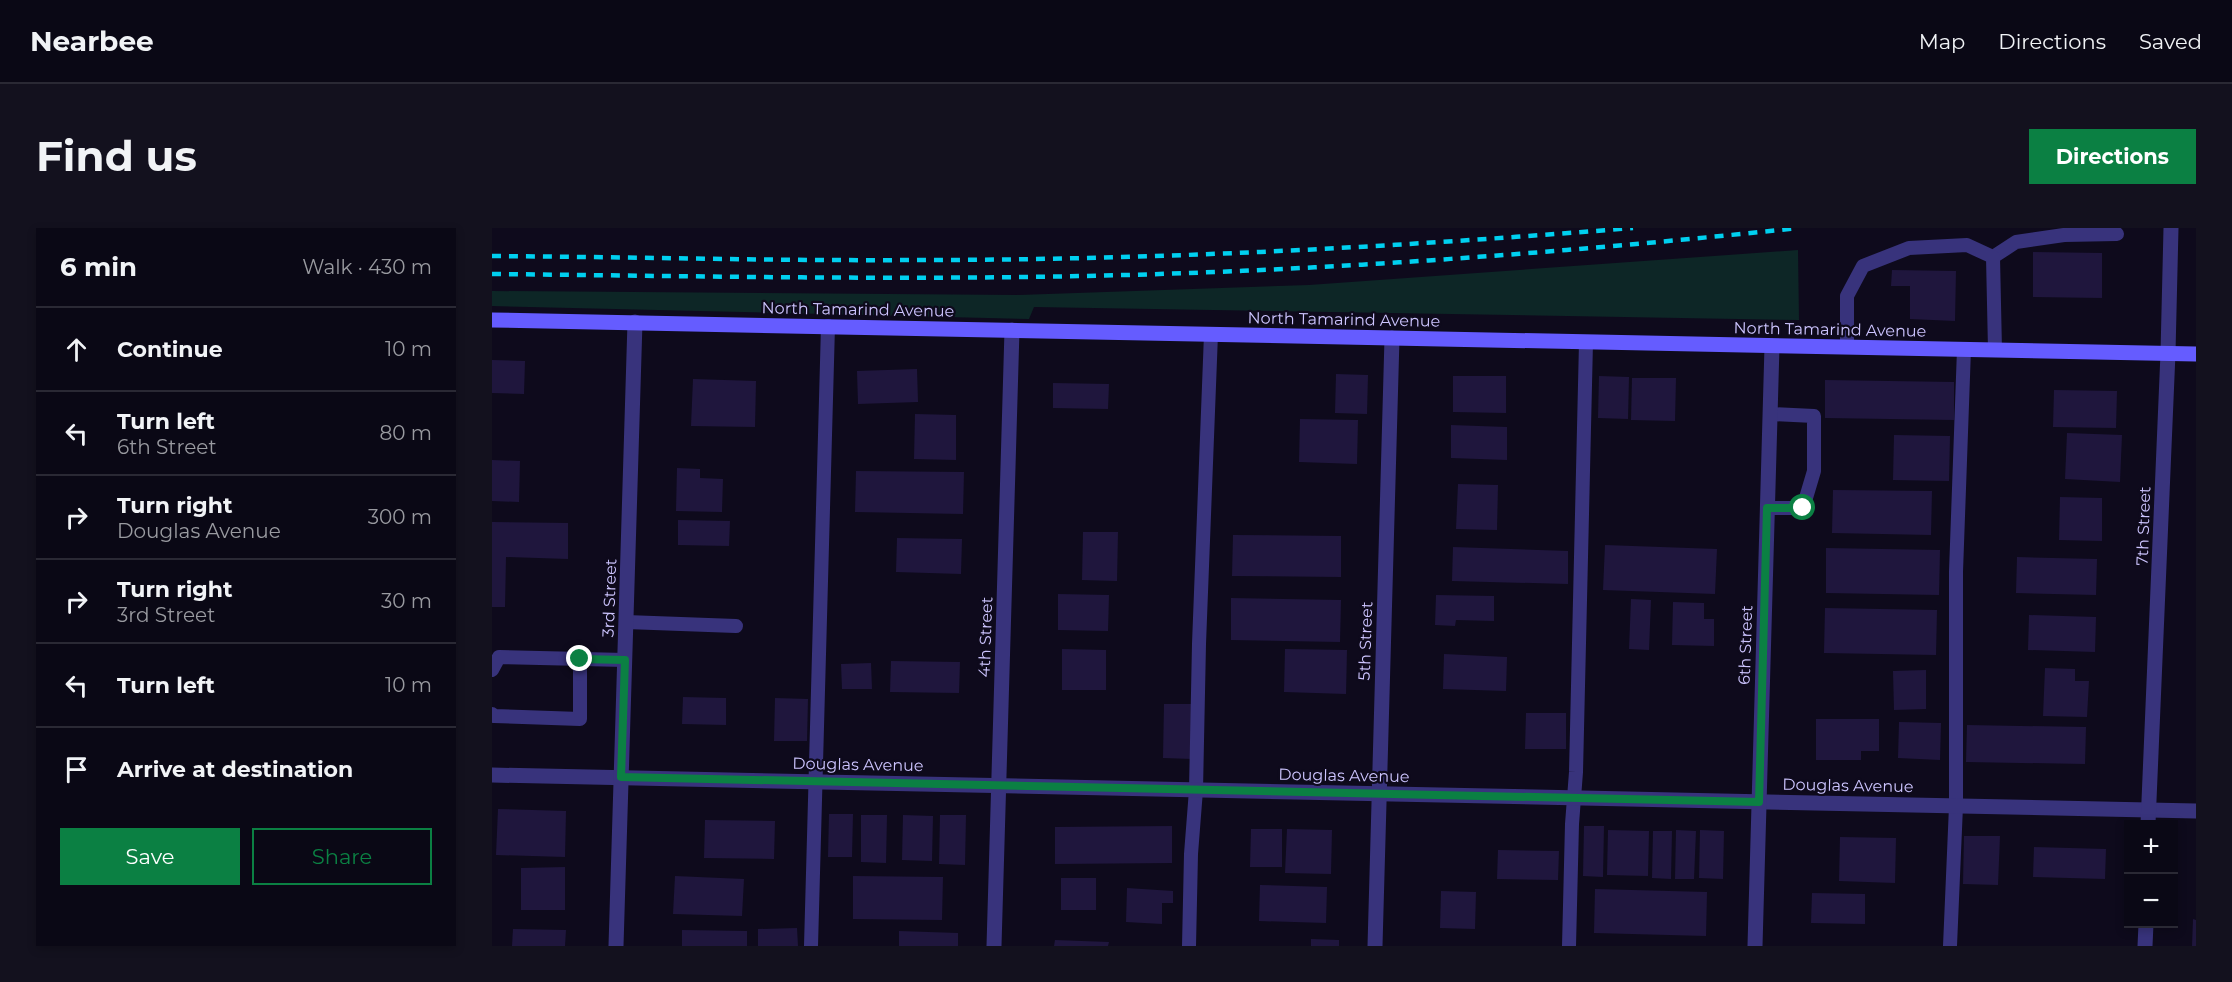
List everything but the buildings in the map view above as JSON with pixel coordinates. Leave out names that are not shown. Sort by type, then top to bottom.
[{"type":"street","name":"7th Street","points":[[2149,818],[2169,353],[2171,228]]},
{"type":"street","name":"North Tamarind Avenue","points":[[492,320],[2196,354]]},
{"type":"street","name":"3rd Street","points":[[616,946],[635,322]]},
{"type":"street","name":"4th Street","points":[[994,946],[1012,330]]},
{"type":"street","name":"5th Street","points":[[1375,946],[1392,338]]},
{"type":"street","name":"6th Street","points":[[1755,946],[1772,346]]},
{"type":"street","name":"Douglas Avenue","points":[[492,775],[1956,806],[2149,818],[2196,811]]},
{"type":"street","points":[[2145,946],[2146,928]]},
{"type":"lane","points":[[1993,257],[2016,242],[2064,235],[2117,234]]},
{"type":"lane","points":[[1846,347],[1847,296],[1863,266],[1909,248],[1967,245],[1993,257]]},
{"type":"lane","points":[[1993,257],[1995,350]]},
{"type":"lane","points":[[811,946],[828,326]]},
{"type":"lane","points":[[1189,946],[1210,334]]},
{"type":"lane","points":[[1569,946],[1576,772],[1586,342]]},
{"type":"lane","points":[[1950,946],[1956,806],[1956,572],[1964,349]]},
{"type":"lane","points":[[1767,508],[1803,508],[1814,471],[1814,416],[1771,414]]},
{"type":"lane","points":[[626,622],[736,626]]},
{"type":"lane","points":[[492,670],[499,657],[625,660]]},
{"type":"lane","points":[[492,714],[494,716],[580,718],[580,659]]},
{"type":"green space","points":[[1798,250],[1799,320],[1034,307],[1029,319],[492,306],[492,291],[1019,295],[1309,285]]},
{"type":"railway","points":[[492,256],[868,260],[1100,258],[1455,241],[1633,228]]},
{"type":"railway","points":[[492,274],[936,278],[1174,274],[1442,260],[1799,228]]},
{"type":"route","points":[[580,659],[625,660],[621,777],[1759,802],[1767,508],[1803,508]]}]
